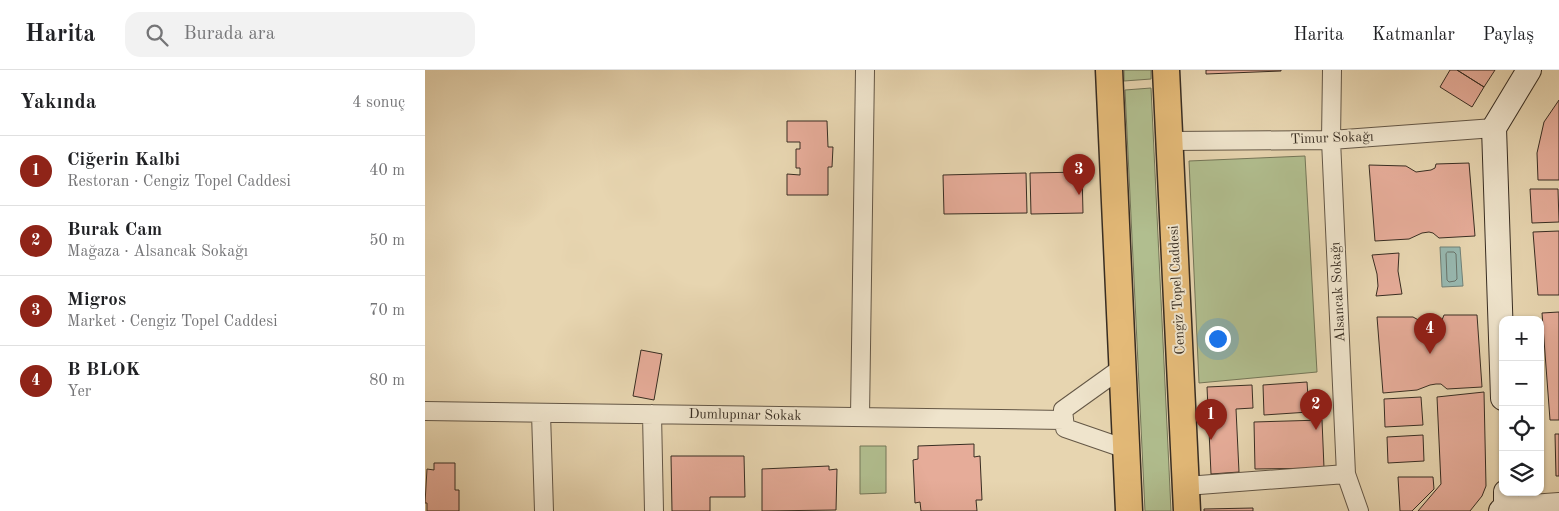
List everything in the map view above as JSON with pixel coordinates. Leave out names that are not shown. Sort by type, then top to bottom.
[{"type":"main road","points":[[1109,70],[1129,511]]},
{"type":"main road","name":"Cengiz Topel Caddesi","points":[[1166,70],[1186,498]]},
{"type":"street","points":[[860,417],[865,70]]},
{"type":"street","name":"Alsancak Sokağı","points":[[1331,70],[1331,140],[1346,474],[1359,511]]},
{"type":"street","points":[[1502,361],[1494,128],[1529,70]]},
{"type":"street","name":"Timur Sokağı","points":[[1170,141],[1331,140],[1494,128]]},
{"type":"street","points":[[1123,367],[1063,410],[1065,428],[1126,449]]},
{"type":"street","name":"Dumlupınar Sokak","points":[[425,411],[1064,420]]},
{"type":"street","points":[[541,413],[544,511]]},
{"type":"street","points":[[651,414],[654,511]]},
{"type":"street","points":[[1186,498],[1346,474]]},
{"type":"street","points":[[1505,503],[1559,502]]},
{"type":"green space","points":[[1124,70],[1151,70],[1151,79],[1124,81]]},
{"type":"green space","points":[[1151,88],[1171,511],[1145,511],[1125,90]]},
{"type":"green space","points":[[1305,156],[1317,372],[1199,383],[1189,161]]},
{"type":"green space","points":[[860,446],[886,446],[886,493],[860,494]]},
{"type":"water","points":[[1440,247],[1460,247],[1463,286],[1442,287]]},
{"type":"building","points":[[1206,70],[1281,70],[1281,71],[1206,74]]},
{"type":"building","points":[[1450,70],[1457,70],[1484,87],[1472,107],[1440,87]]},
{"type":"building","points":[[1457,70],[1495,70],[1484,87]]},
{"type":"building","points":[[1559,100],[1559,180],[1538,180],[1537,153],[1544,122]]},
{"type":"building","points":[[787,121],[827,121],[828,147],[833,147],[832,167],[828,167],[828,195],[787,195],[787,174],[800,175],[800,168],[796,168],[796,149],[800,149],[800,142],[787,142]]},
{"type":"building","points":[[1469,163],[1475,236],[1439,238],[1429,232],[1409,239],[1375,241],[1369,165],[1406,166],[1416,172],[1431,170],[1435,168],[1436,164]]},
{"type":"building","points":[[1082,172],[1083,213],[1031,214],[1030,173]]},
{"type":"building","points":[[1026,173],[1027,213],[944,214],[943,175]]},
{"type":"building","points":[[1530,189],[1558,189],[1559,222],[1532,223]]},
{"type":"building","points":[[1559,231],[1559,295],[1538,295],[1533,232]]},
{"type":"building","points":[[1399,253],[1398,271],[1402,294],[1376,296],[1378,286],[1377,274],[1372,255]]},
{"type":"building","points":[[1559,312],[1559,420],[1550,420],[1544,316],[1542,313]]},
{"type":"building","points":[[1444,315],[1477,315],[1482,387],[1447,389],[1441,384],[1436,384],[1417,390],[1383,393],[1377,317],[1413,317],[1424,323],[1442,320]]},
{"type":"building","points":[[641,350],[662,354],[654,400],[633,396]]},
{"type":"building","points":[[1307,382],[1309,412],[1264,415],[1263,385]]},
{"type":"building","points":[[1252,385],[1253,408],[1236,409],[1239,472],[1211,474],[1207,387]]},
{"type":"building","points":[[1484,392],[1486,486],[1482,496],[1470,511],[1418,511],[1441,484],[1437,397]]},
{"type":"building","points":[[1421,397],[1423,425],[1385,427],[1384,399]]},
{"type":"building","points":[[1322,420],[1324,468],[1255,469],[1254,422]]},
{"type":"building","points":[[1555,434],[1559,434],[1559,476],[1556,476]]},
{"type":"building","points":[[1423,435],[1424,461],[1388,463],[1387,437]]},
{"type":"building","points":[[974,444],[974,457],[980,456],[982,500],[976,500],[977,511],[921,511],[920,502],[915,503],[913,460],[918,459],[918,446]]},
{"type":"building","points":[[671,456],[744,456],[745,497],[710,497],[710,511],[672,511]]},
{"type":"building","points":[[434,463],[455,463],[455,490],[459,490],[459,511],[427,511],[427,503],[425,503],[427,469],[434,470]]},
{"type":"building","points":[[829,466],[829,470],[837,469],[836,510],[762,511],[762,469]]},
{"type":"building","points":[[1398,477],[1433,477],[1434,489],[1412,511],[1400,511]]},
{"type":"building","points":[[1253,508],[1253,511],[1204,511],[1204,509]]},
{"type":"place","name":"Migros","points":[[1079,195]]},
{"type":"place","name":"B BLOK","points":[[1430,354]]},
{"type":"place","name":"Burak Cam","points":[[1316,430]]},
{"type":"place","name":"Ciğerin Kalbi","points":[[1211,440]]}]
